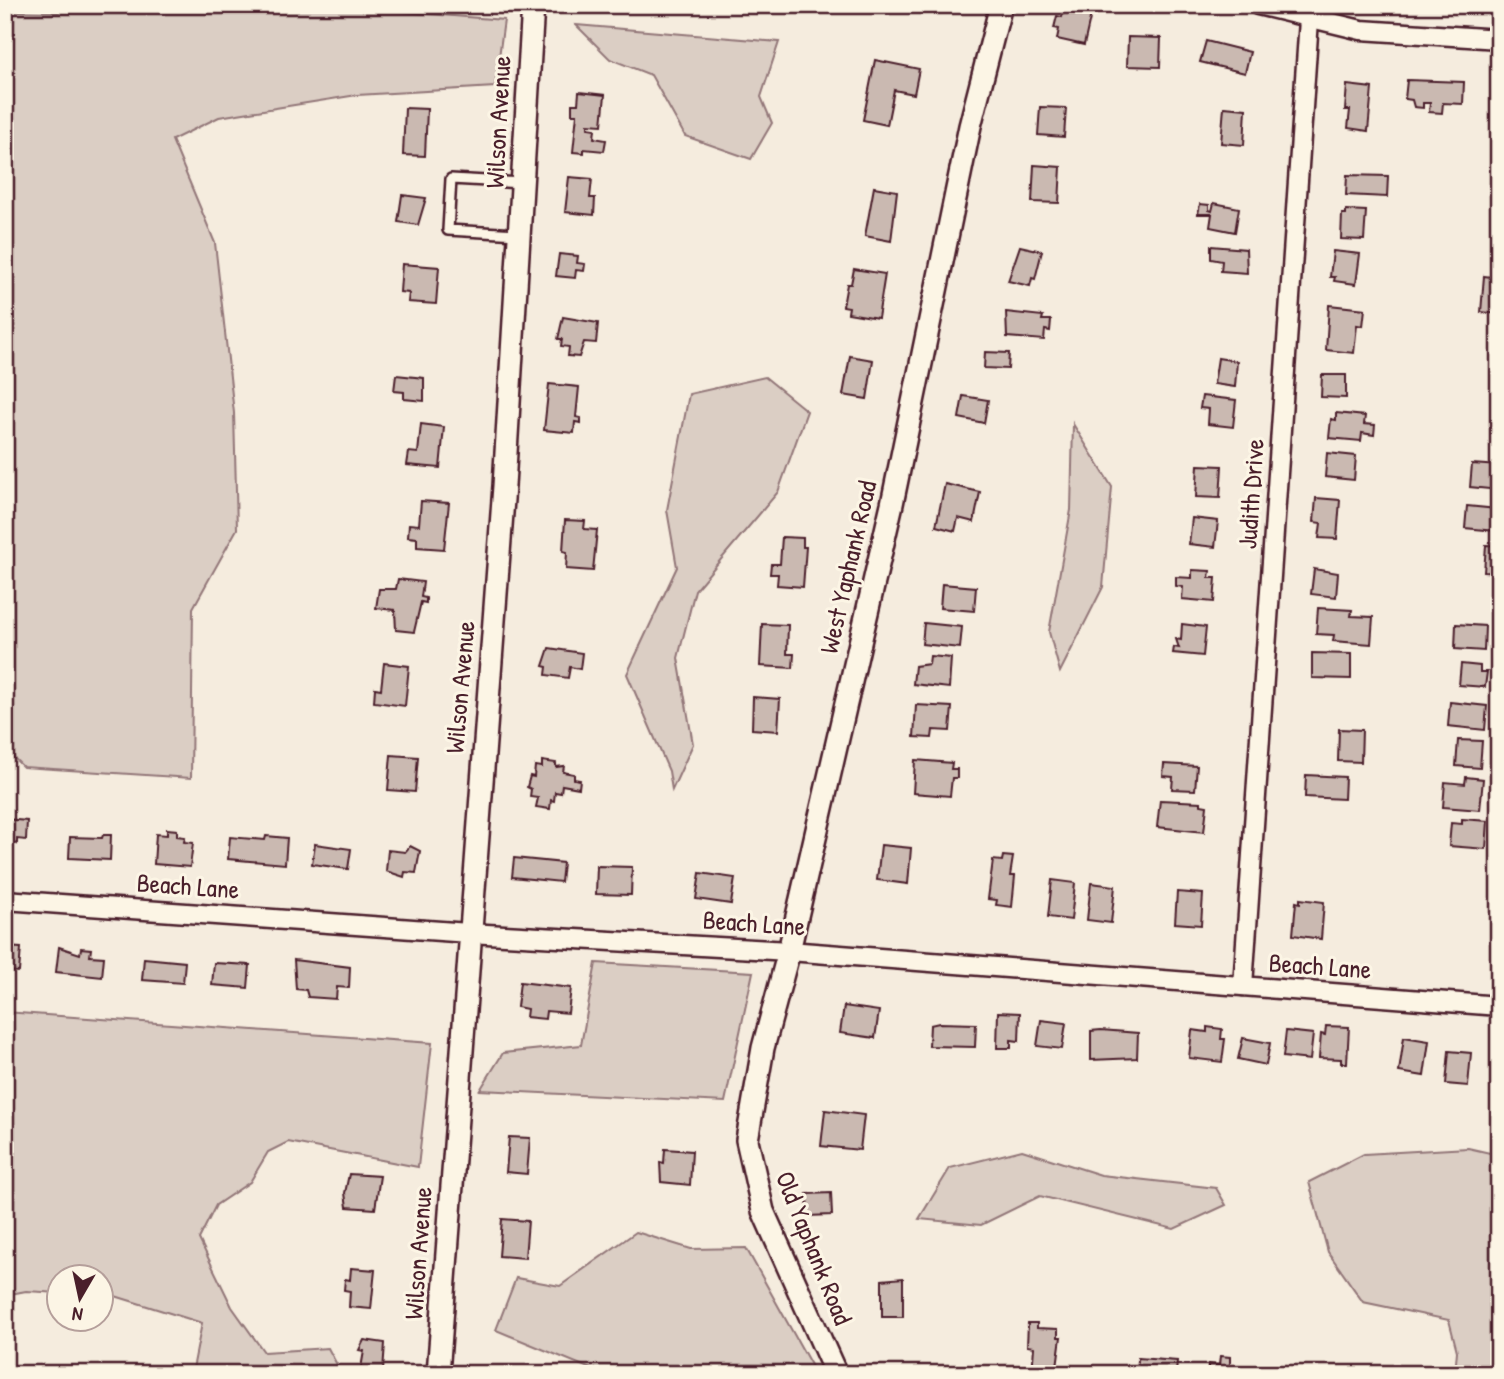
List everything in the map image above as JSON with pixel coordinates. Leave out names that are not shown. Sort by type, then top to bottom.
[{"type":"street","name":"Wilson Avenue","points":[[438,1374],[504,486],[533,5]]},
{"type":"street","name":"West Yaphank Road","points":[[747,1140],[763,1048],[789,951],[892,504],[970,126],[1001,5]]},
{"type":"street","points":[[1258,5],[1310,11],[1361,30],[1499,39]]},
{"type":"street","name":"Judith Drive","points":[[1243,986],[1310,11]]},
{"type":"street","name":"Beach Lane","points":[[5,900],[469,933],[789,951],[1499,1006]]},
{"type":"street","name":"Old Yaphank Road","points":[[747,1140],[764,1211],[836,1374]]},
{"type":"lane","points":[[519,234],[448,230],[451,179],[522,183]]},
{"type":"shaded area","points":[[92,5],[314,5],[504,20],[495,87],[357,95],[219,117],[172,140],[215,243],[234,413],[237,529],[193,608],[191,778],[23,767],[5,749],[5,11],[58,12]]},
{"type":"shaded area","points":[[576,25],[779,42],[761,97],[772,123],[751,159],[685,136],[651,75],[610,59]]},
{"type":"shaded area","points":[[765,377],[807,411],[778,492],[695,590],[678,658],[693,744],[672,790],[669,771],[627,674],[677,567],[667,510],[689,394]]},
{"type":"shaded area","points":[[1073,424],[1112,487],[1103,587],[1060,672],[1049,632],[1071,510]]},
{"type":"shaded area","points":[[596,963],[753,972],[725,1102],[480,1090],[503,1053],[581,1045]]},
{"type":"shaded area","points":[[5,1012],[432,1043],[418,1167],[288,1142],[268,1152],[250,1182],[216,1205],[199,1239],[232,1307],[264,1352],[328,1348],[342,1374],[192,1374],[202,1323],[116,1296],[116,1264],[46,1264],[46,1292],[26,1291],[5,1295]]},
{"type":"shaded area","points":[[1468,1148],[1499,1155],[1499,1374],[1455,1374],[1457,1351],[1449,1320],[1363,1302],[1328,1252],[1309,1182],[1364,1154]]},
{"type":"shaded area","points":[[1022,1150],[1101,1175],[1216,1188],[1226,1205],[1174,1229],[1040,1196],[981,1225],[919,1219],[950,1168]]},
{"type":"shaded area","points":[[636,1232],[691,1249],[746,1248],[816,1374],[603,1374],[496,1330],[516,1278],[560,1286]]},
{"type":"building","points":[[915,5],[949,5],[949,11]]},
{"type":"building","points":[[1065,8],[1091,14],[1084,45],[1057,39],[1059,29],[1054,28],[1057,16],[1062,17]]},
{"type":"building","points":[[1128,37],[1161,38],[1160,67],[1127,66]]},
{"type":"building","points":[[1206,41],[1250,52],[1245,73],[1200,62]]},
{"type":"building","points":[[875,60],[919,69],[914,94],[894,90],[887,125],[863,120]]},
{"type":"building","points":[[1407,80],[1464,82],[1463,104],[1443,103],[1442,113],[1429,112],[1430,103],[1423,103],[1423,108],[1414,107],[1412,100],[1405,99]]},
{"type":"building","points":[[1347,85],[1372,88],[1368,131],[1348,128],[1350,110],[1345,110]]},
{"type":"building","points":[[579,92],[605,95],[602,125],[588,124],[588,128],[595,129],[594,138],[606,140],[604,151],[584,149],[584,153],[573,152],[577,114],[572,114],[572,104],[578,104]]},
{"type":"building","points":[[1040,107],[1066,108],[1064,137],[1038,135]]},
{"type":"building","points":[[1224,107],[1246,109],[1244,145],[1221,143]]},
{"type":"building","points":[[405,108],[427,109],[425,156],[403,155]]},
{"type":"building","points":[[1034,165],[1061,167],[1059,203],[1032,202]]},
{"type":"building","points":[[1347,175],[1388,176],[1387,197],[1346,195]]},
{"type":"building","points":[[569,177],[592,179],[590,198],[595,198],[594,215],[565,212]]},
{"type":"building","points":[[874,187],[897,191],[891,241],[865,236]]},
{"type":"building","points":[[402,195],[426,198],[418,225],[398,222]]},
{"type":"building","points":[[1214,203],[1239,208],[1235,232],[1210,227],[1212,214],[1198,214],[1200,204],[1209,205],[1209,210],[1212,211]]},
{"type":"building","points":[[1346,210],[1366,211],[1364,240],[1341,239],[1342,214],[1346,214]]},
{"type":"building","points":[[1020,246],[1042,251],[1035,279],[1032,278],[1030,286],[1008,281]]},
{"type":"building","points":[[1211,246],[1246,249],[1247,273],[1221,271],[1222,261],[1211,259]]},
{"type":"building","points":[[1333,251],[1360,254],[1356,284],[1334,281],[1335,277],[1330,277]]},
{"type":"building","points":[[559,254],[578,256],[577,263],[585,264],[584,271],[576,270],[575,278],[556,276]]},
{"type":"building","points":[[402,264],[439,267],[436,304],[408,302],[409,293],[400,292]]},
{"type":"building","points":[[854,269],[885,274],[878,318],[848,313],[849,307],[843,306],[847,284],[851,284]]},
{"type":"building","points":[[1484,276],[1499,278],[1499,314],[1481,312]]},
{"type":"building","points":[[1329,305],[1365,309],[1363,326],[1357,325],[1354,353],[1326,350]]},
{"type":"building","points":[[1006,312],[1043,316],[1042,320],[1051,320],[1050,331],[1045,330],[1044,340],[1007,337]]},
{"type":"building","points":[[563,317],[598,323],[596,343],[584,342],[579,357],[568,356],[569,347],[561,346],[562,339],[558,339]]},
{"type":"building","points":[[985,352],[1009,353],[1008,369],[984,368]]},
{"type":"building","points":[[850,356],[873,360],[867,399],[843,395]]},
{"type":"building","points":[[1218,358],[1237,361],[1235,387],[1214,384]]},
{"type":"building","points":[[396,375],[424,378],[424,401],[404,399],[404,392],[394,391]]},
{"type":"building","points":[[1322,375],[1346,375],[1346,398],[1321,397]]},
{"type":"building","points":[[549,384],[579,387],[576,417],[581,418],[581,423],[575,422],[574,433],[544,430]]},
{"type":"building","points":[[963,396],[988,400],[984,423],[959,418]]},
{"type":"building","points":[[1202,396],[1236,400],[1233,427],[1208,424],[1209,409],[1200,408]]},
{"type":"building","points":[[1336,413],[1365,416],[1364,424],[1375,425],[1374,435],[1362,433],[1361,441],[1329,438],[1331,419],[1336,420]]},
{"type":"building","points":[[421,424],[444,427],[440,468],[407,465],[409,452],[418,453]]},
{"type":"building","points":[[1327,453],[1356,456],[1354,480],[1325,477]]},
{"type":"building","points":[[1472,464],[1499,466],[1499,490],[1470,487]]},
{"type":"building","points":[[1198,465],[1222,466],[1220,498],[1196,497]]},
{"type":"building","points":[[945,484],[980,492],[974,522],[958,518],[955,531],[936,526]]},
{"type":"building","points":[[1316,498],[1340,500],[1337,539],[1319,538],[1321,523],[1314,522]]},
{"type":"building","points":[[421,501],[449,503],[444,549],[417,547],[417,538],[408,537],[409,524],[419,525]]},
{"type":"building","points":[[1467,506],[1497,509],[1495,531],[1465,528]]},
{"type":"building","points":[[1192,518],[1218,521],[1215,547],[1189,544]]},
{"type":"building","points":[[565,520],[585,521],[584,529],[597,530],[593,571],[566,569],[567,552],[563,551]]},
{"type":"building","points":[[782,537],[803,538],[803,547],[806,547],[803,587],[777,585],[778,574],[770,574],[771,564],[780,564]]},
{"type":"building","points":[[1486,545],[1499,546],[1499,573],[1484,572]]},
{"type":"building","points":[[1314,569],[1338,573],[1336,597],[1311,594]]},
{"type":"building","points":[[1192,570],[1210,571],[1209,578],[1216,578],[1214,602],[1182,599],[1183,587],[1176,586],[1176,577],[1192,578]]},
{"type":"building","points":[[398,579],[423,582],[421,597],[426,598],[426,603],[421,602],[414,632],[396,630],[395,610],[376,608],[379,589],[396,589]]},
{"type":"building","points":[[942,584],[976,587],[974,611],[940,608]]},
{"type":"building","points":[[1318,608],[1352,610],[1351,616],[1373,617],[1371,644],[1333,641],[1334,635],[1316,634]]},
{"type":"building","points":[[924,623],[962,627],[960,648],[922,644]]},
{"type":"building","points":[[762,624],[788,625],[787,654],[794,654],[793,668],[760,666]]},
{"type":"building","points":[[1182,624],[1206,627],[1203,656],[1173,653],[1174,647],[1179,648],[1176,639],[1181,640]]},
{"type":"building","points":[[1456,624],[1485,626],[1484,651],[1455,649]]},
{"type":"building","points":[[549,648],[582,653],[580,669],[570,667],[568,678],[546,675],[547,667],[543,666]]},
{"type":"building","points":[[1312,653],[1351,654],[1351,679],[1312,678]]},
{"type":"building","points":[[930,656],[951,658],[949,688],[913,684],[915,666],[929,664]]},
{"type":"building","points":[[384,663],[409,666],[405,706],[374,702],[375,688],[381,689]]},
{"type":"building","points":[[1461,664],[1480,666],[1480,672],[1487,672],[1485,687],[1459,685]]},
{"type":"building","points":[[753,697],[780,699],[778,731],[752,729]]},
{"type":"building","points":[[1450,702],[1487,706],[1485,730],[1448,726]]},
{"type":"building","points":[[916,705],[952,707],[950,731],[933,730],[932,738],[914,737]]},
{"type":"building","points":[[1339,729],[1362,730],[1361,762],[1338,761]]},
{"type":"building","points":[[1458,740],[1482,741],[1480,768],[1456,766]]},
{"type":"building","points":[[391,755],[418,757],[415,792],[388,790]]},
{"type":"building","points":[[915,760],[952,763],[951,769],[957,769],[957,778],[952,778],[950,796],[913,793]]},
{"type":"building","points":[[542,761],[556,763],[556,767],[564,766],[563,772],[574,774],[574,779],[580,780],[579,788],[562,785],[561,793],[555,792],[554,801],[551,800],[550,809],[536,807],[538,798],[530,797],[531,789],[527,787],[530,776],[534,777],[535,766],[542,767]]},
{"type":"building","points":[[1164,764],[1197,766],[1195,790],[1172,789],[1173,777],[1163,776]]},
{"type":"building","points":[[1306,775],[1345,777],[1344,799],[1305,797]]},
{"type":"building","points":[[1466,777],[1483,779],[1480,810],[1443,807],[1445,782],[1465,784]]},
{"type":"building","points":[[1160,800],[1201,802],[1201,805],[1207,806],[1204,832],[1157,827]]},
{"type":"building","points":[[5,819],[27,821],[26,840],[17,839],[17,844],[5,840]]},
{"type":"building","points":[[1462,819],[1488,821],[1486,849],[1449,846],[1451,823],[1462,824]]},
{"type":"building","points":[[167,829],[177,830],[177,836],[185,837],[184,842],[193,843],[190,867],[154,864],[156,834],[167,835]]},
{"type":"building","points":[[103,835],[111,835],[110,860],[69,858],[70,837],[102,838]]},
{"type":"building","points":[[266,836],[287,838],[285,864],[228,859],[230,837],[265,840]]},
{"type":"building","points":[[315,844],[351,849],[348,869],[312,864]]},
{"type":"building","points":[[881,845],[911,848],[908,884],[877,880]]},
{"type":"building","points":[[410,846],[420,851],[416,873],[405,872],[404,877],[386,871],[388,850],[405,852]]},
{"type":"building","points":[[1003,856],[1013,857],[1010,876],[1015,876],[1012,907],[996,905],[997,900],[988,899],[993,860],[1002,861]]},
{"type":"building","points":[[514,858],[563,863],[561,882],[512,877]]},
{"type":"building","points":[[597,866],[632,867],[631,895],[596,894]]},
{"type":"building","points":[[700,873],[735,878],[731,904],[696,899]]},
{"type":"building","points":[[1052,880],[1075,883],[1071,920],[1048,917]]},
{"type":"building","points":[[1091,883],[1115,886],[1111,923],[1087,920]]},
{"type":"building","points":[[1177,892],[1203,894],[1201,925],[1175,923]]},
{"type":"building","points":[[1300,899],[1324,902],[1321,939],[1293,935],[1296,902],[1300,903]]},
{"type":"building","points":[[5,947],[21,948],[19,972],[5,971]]},
{"type":"building","points":[[59,947],[80,954],[81,948],[91,949],[90,956],[104,957],[102,977],[56,972]]},
{"type":"building","points":[[144,958],[185,962],[183,983],[142,980]]},
{"type":"building","points":[[294,960],[350,967],[349,988],[337,987],[336,999],[308,997],[306,990],[296,989]]},
{"type":"building","points":[[214,963],[250,965],[248,988],[212,985]]},
{"type":"building","points":[[520,982],[571,988],[568,1013],[546,1011],[545,1019],[526,1017],[527,1009],[517,1007]]},
{"type":"building","points":[[844,1006],[879,1011],[875,1038],[840,1033]]},
{"type":"building","points":[[998,1012],[1020,1013],[1019,1041],[1011,1040],[1011,1048],[997,1048]]},
{"type":"building","points":[[1041,1020],[1066,1023],[1062,1049],[1037,1046]]},
{"type":"building","points":[[976,1024],[975,1047],[929,1046],[930,1025]]},
{"type":"building","points":[[1326,1026],[1349,1027],[1347,1063],[1341,1063],[1341,1059],[1319,1058],[1321,1034],[1325,1035]]},
{"type":"building","points":[[1207,1027],[1222,1029],[1221,1039],[1225,1039],[1222,1062],[1189,1058],[1192,1030],[1207,1032]]},
{"type":"building","points":[[1091,1031],[1138,1033],[1137,1058],[1091,1060]]},
{"type":"building","points":[[1286,1031],[1313,1034],[1310,1060],[1283,1057]]},
{"type":"building","points":[[1404,1037],[1429,1041],[1424,1076],[1399,1072]]},
{"type":"building","points":[[1243,1038],[1270,1043],[1266,1065],[1238,1059]]},
{"type":"building","points":[[1449,1051],[1471,1053],[1468,1086],[1446,1084]]},
{"type":"building","points":[[825,1110],[864,1115],[860,1150],[821,1146]]},
{"type":"building","points":[[509,1137],[530,1138],[527,1174],[506,1172]]},
{"type":"building","points":[[665,1149],[692,1151],[690,1185],[661,1182],[660,1162],[664,1163]]},
{"type":"building","points":[[349,1174],[380,1176],[375,1209],[347,1207],[345,1193]]},
{"type":"building","points":[[831,1193],[832,1215],[808,1216],[807,1194]]},
{"type":"building","points":[[502,1219],[528,1221],[525,1258],[499,1256]]},
{"type":"building","points":[[351,1268],[375,1270],[371,1309],[349,1307],[350,1291],[344,1290],[345,1279],[350,1280]]},
{"type":"building","points":[[903,1278],[903,1317],[882,1317],[882,1280]]},
{"type":"building","points":[[1028,1323],[1037,1323],[1037,1328],[1058,1329],[1058,1337],[1061,1337],[1056,1374],[1032,1374],[1034,1347],[1027,1346]]},
{"type":"building","points":[[364,1340],[385,1343],[383,1371],[361,1368],[364,1351],[359,1350]]},
{"type":"building","points":[[1220,1356],[1230,1357],[1230,1366],[1240,1366],[1239,1374],[1208,1374],[1208,1364],[1219,1365]]},
{"type":"building","points":[[1138,1358],[1177,1361],[1176,1374],[1137,1374]]}]
